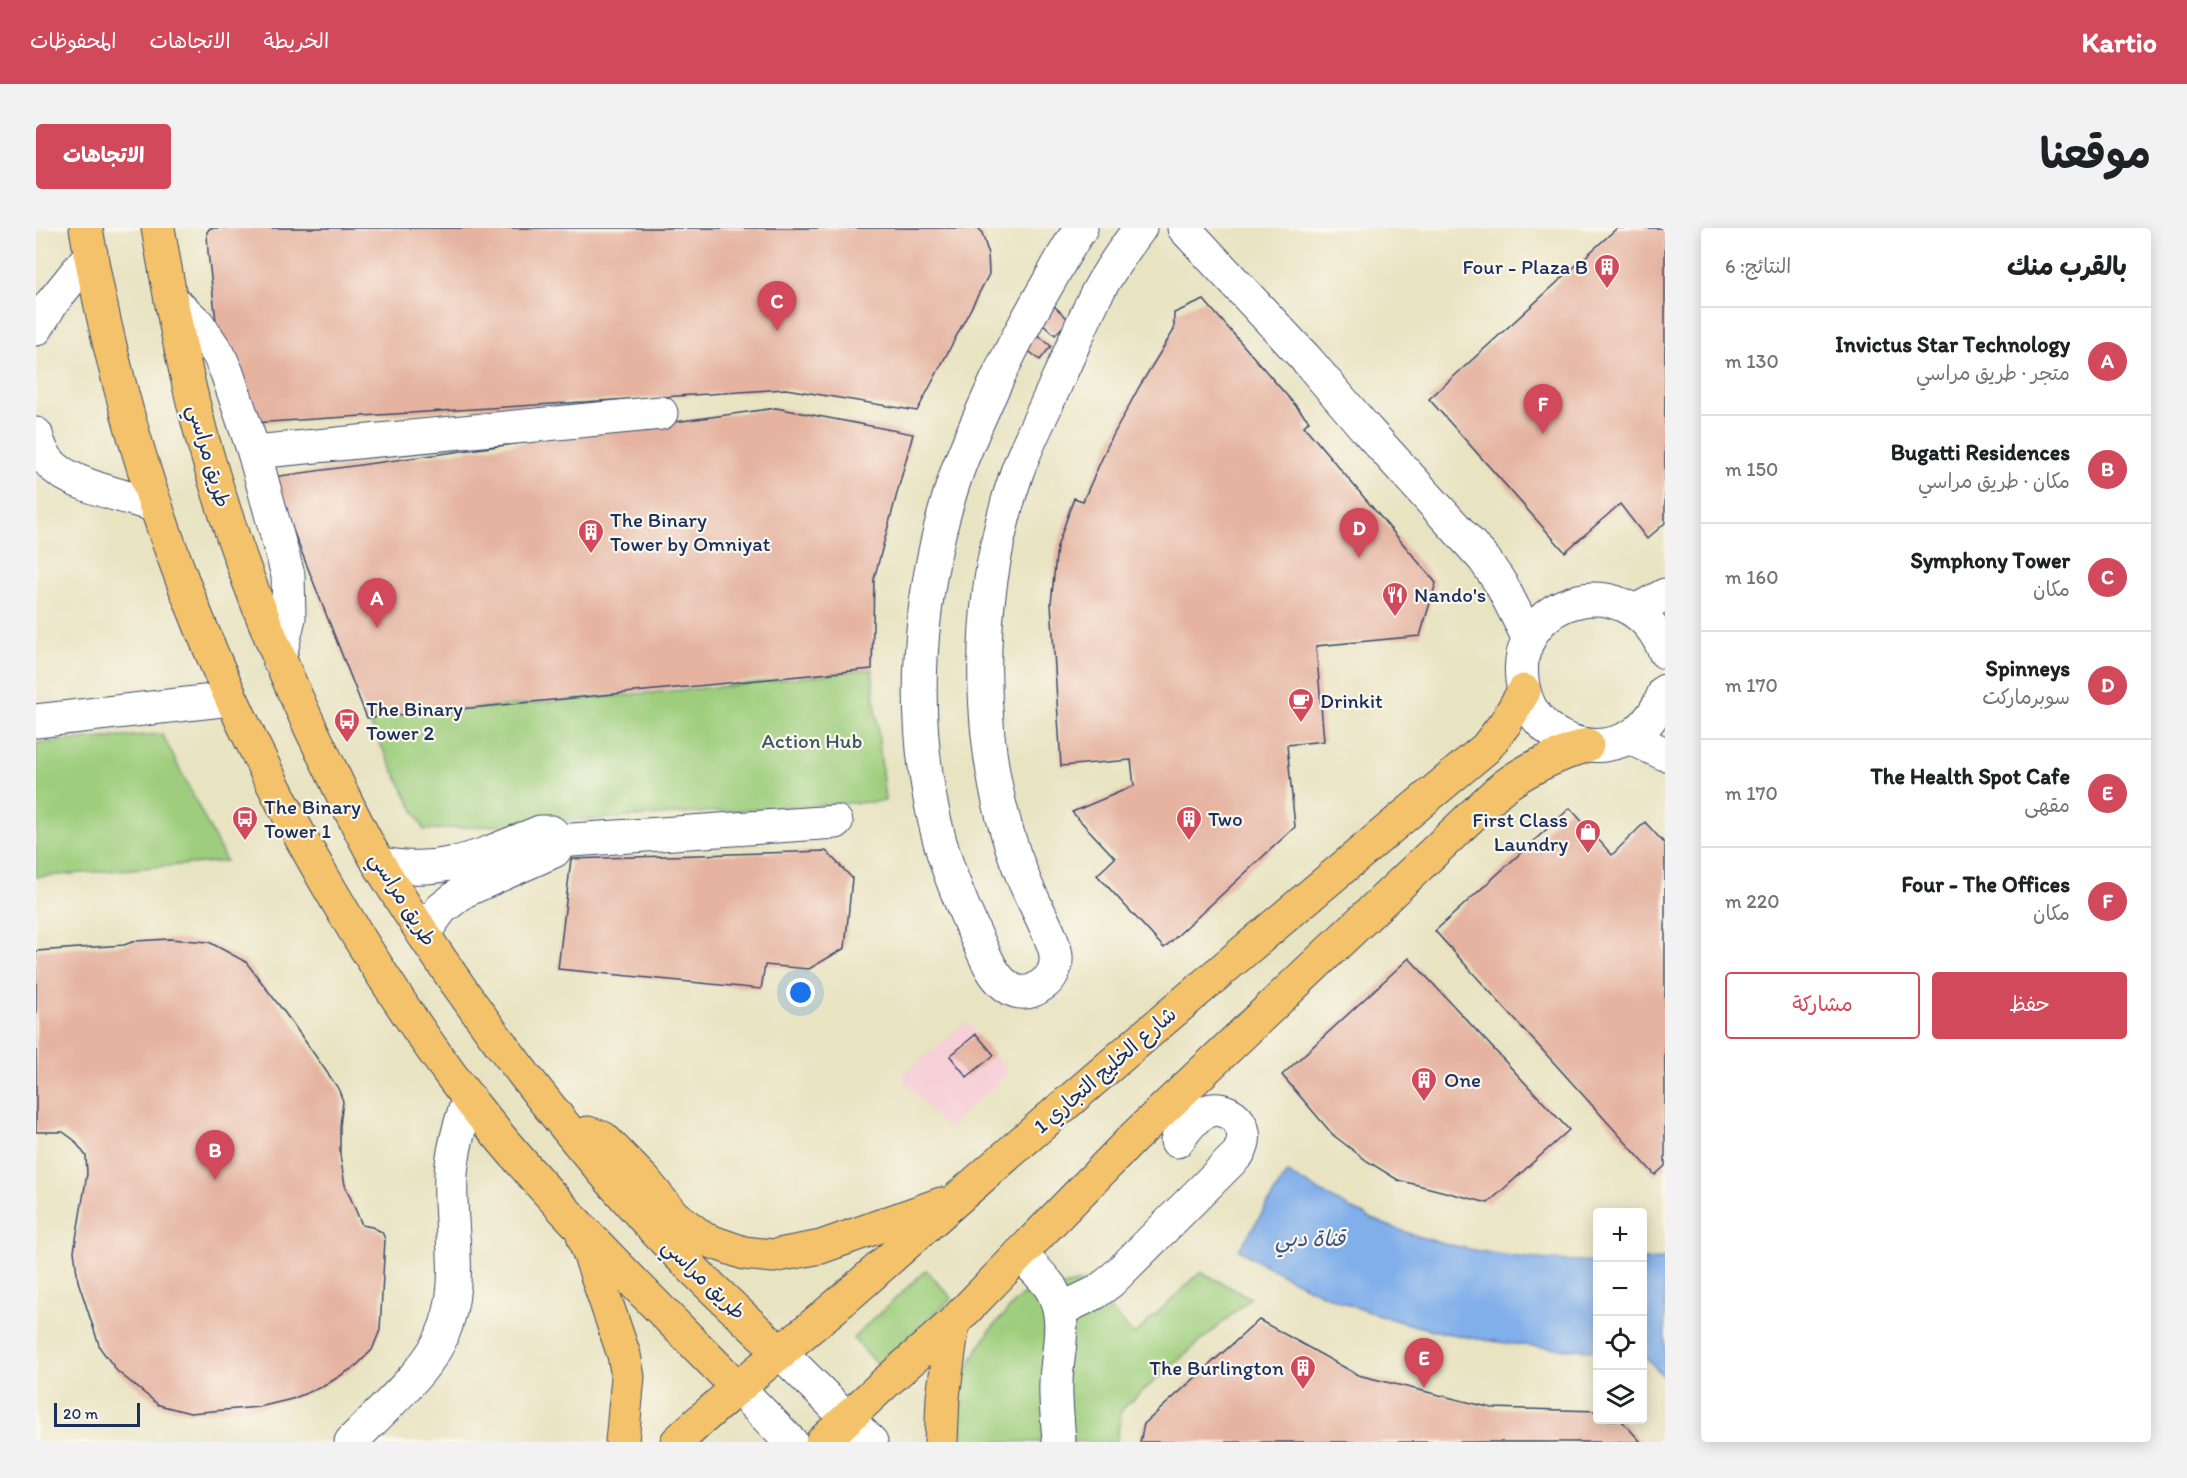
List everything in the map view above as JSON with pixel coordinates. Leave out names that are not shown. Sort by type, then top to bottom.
[{"type":"main road","name":"طريق مراسي","points":[[158,228],[171,298],[203,439],[251,588],[279,660],[311,731],[378,863],[468,1001],[563,1124],[651,1226],[781,1353]]},
{"type":"main road","points":[[88,241],[119,381],[156,506],[179,571],[231,699],[298,834],[378,968],[421,1034],[469,1098],[519,1160],[580,1228],[738,1388]]},
{"type":"main road","name":"شارع الخليج التجاري 1","points":[[677,1442],[840,1303],[1129,1049],[1486,748],[1506,722],[1524,691]]},
{"type":"main road","points":[[822,1442],[953,1323],[1134,1137],[1498,791],[1539,763],[1587,745]]},
{"type":"main road","points":[[563,1124],[603,1137],[645,1181],[673,1215],[704,1239],[744,1253],[773,1256],[821,1247],[957,1198]]},
{"type":"main road","points":[[580,1228],[624,1355],[628,1377],[622,1442]]},
{"type":"main road","points":[[942,1442],[943,1397],[953,1323]]},
{"type":"street","points":[[1081,228],[1011,348],[957,471],[939,531],[927,592],[921,654],[922,722],[928,780],[940,841],[960,901],[993,973],[1003,985],[1017,992],[1033,991],[1047,982],[1055,969],[1056,953],[1011,848],[996,793],[984,701],[984,654],[993,562],[1017,473],[1034,429],[1092,302],[1140,228]]},
{"type":"street","points":[[1184,228],[1308,361],[1366,429],[1484,559],[1506,593],[1529,639]]},
{"type":"street","points":[[36,329],[88,241]]},
{"type":"street","points":[[1053,275],[1065,268],[1078,268],[1089,276],[1094,288],[1092,302]]},
{"type":"street","points":[[171,298],[198,324],[219,356],[254,452],[288,575],[289,618],[279,660]]},
{"type":"street","points":[[254,452],[661,413]]},
{"type":"street","points":[[36,435],[39,448],[45,458],[65,475],[156,506]]},
{"type":"street","points":[[1484,559],[1521,585],[1562,607]]},
{"type":"street","points":[[1635,611],[1665,595]]},
{"type":"street","points":[[1663,638],[1635,611],[1620,603],[1602,599],[1584,599],[1552,612],[1539,624],[1529,639],[1523,656],[1521,674],[1530,708],[1540,722],[1570,742],[1604,745],[1629,737],[1650,720],[1663,705]]},
{"type":"street","points":[[36,720],[231,699]]},
{"type":"street","points":[[1629,737],[1665,754]]},
{"type":"street","points":[[378,863],[414,869],[450,865],[472,872],[549,854],[557,847],[557,841],[836,822]]},
{"type":"street","points":[[423,934],[472,872]]},
{"type":"street","points":[[351,1442],[426,1364],[441,1339],[450,1312],[455,1284],[452,1174],[454,1148],[469,1098]]},
{"type":"street","points":[[1060,1310],[1086,1298],[1110,1282],[1238,1154],[1243,1143],[1243,1130],[1238,1119],[1228,1112],[1215,1109],[1203,1112],[1177,1141]]},
{"type":"street","points":[[1134,1137],[1160,1136],[1177,1141],[1192,1148],[1218,1173]]},
{"type":"street","points":[[1020,1254],[1050,1287],[1060,1310],[1062,1335],[1056,1386],[1059,1442]]},
{"type":"street","name":"طريق مراسي","points":[[781,1353],[871,1442]]},
{"type":"street","points":[[738,1388],[791,1442]]},
{"type":"shaded area","points":[[967,1022],[1009,1073],[946,1129],[901,1076]]},
{"type":"green space","name":"Action Hub","points":[[872,669],[885,801],[424,830],[367,718],[729,686]]},
{"type":"green space","points":[[162,734],[226,861],[36,877],[36,743]]},
{"type":"green space","points":[[926,1270],[952,1298],[878,1366],[853,1338]]},
{"type":"green space","points":[[1201,1272],[1251,1298],[1122,1409],[1116,1442],[964,1442],[959,1411],[962,1384],[974,1355],[991,1329],[1021,1296],[1084,1281],[1134,1335]]},
{"type":"water","name":"قناة دبي","points":[[1287,1173],[1354,1210],[1418,1236],[1509,1256],[1593,1261],[1593,1350],[1520,1345],[1404,1323],[1330,1297],[1239,1250]]},
{"type":"water","points":[[1665,1259],[1665,1378],[1647,1358],[1647,1260]]},
{"type":"building","points":[[210,228],[979,228],[988,252],[989,274],[917,411],[786,389],[252,423],[218,338],[208,252],[207,232]]},
{"type":"building","points":[[1617,228],[1665,228],[1665,523],[1647,539],[1620,504],[1565,552],[1429,399]]},
{"type":"building","points":[[1204,300],[1309,421],[1304,426],[1436,583],[1420,636],[1316,646],[1324,741],[1287,745],[1295,827],[1164,948],[1097,875],[1115,858],[1072,812],[1134,786],[1131,760],[1061,766],[1051,603],[1057,547],[1074,498],[1083,501],[1108,445],[1139,387],[1174,330],[1174,313]]},
{"type":"building","points":[[1053,305],[1069,320],[1055,335],[1038,319]]},
{"type":"building","points":[[1032,330],[1051,346],[1040,360],[1021,345]]},
{"type":"building","name":"The Binary Tower by Omniyat","points":[[776,408],[913,434],[874,579],[872,669],[367,718],[272,477]]},
{"type":"building","points":[[1570,808],[1612,855],[1645,822],[1665,844],[1665,1166],[1655,1175],[1435,931]]},
{"type":"building","points":[[826,851],[852,878],[845,948],[809,969],[765,965],[761,989],[558,969],[571,859]]},
{"type":"building","points":[[169,939],[209,942],[246,962],[291,1021],[338,1088],[343,1101],[340,1155],[345,1185],[362,1225],[382,1232],[385,1239],[380,1330],[372,1350],[356,1366],[324,1386],[292,1399],[259,1407],[190,1413],[159,1405],[117,1371],[100,1348],[78,1281],[74,1251],[87,1174],[86,1156],[74,1140],[63,1132],[36,1132],[36,951],[124,945],[135,941]]},
{"type":"building","name":"One","points":[[1409,958],[1569,1130],[1488,1203],[1398,1180],[1367,1161],[1333,1135],[1282,1075]]},
{"type":"building","points":[[976,1034],[994,1055],[967,1077],[950,1056]]},
{"type":"building","name":"The Burlington","points":[[1259,1320],[1358,1375],[1492,1408],[1593,1411],[1593,1424],[1625,1424],[1641,1442],[1140,1442],[1144,1424]]},
{"type":"place","name":"Four - Plaza B","points":[[1607,290]]},
{"type":"place","name":"Symphony Tower","points":[[777,331]]},
{"type":"place","name":"Four - The Offices","points":[[1543,434]]},
{"type":"place","name":"The Binary Tower by Omniyat","points":[[591,555]]},
{"type":"place","name":"Spinneys","points":[[1359,558]]},
{"type":"place","name":"Nando's","points":[[1395,618]]},
{"type":"place","name":"Invictus Star Technology","points":[[377,628]]},
{"type":"place","name":"Drinkit","points":[[1301,724]]},
{"type":"place","name":"The Binary Tower 2","points":[[347,744]]},
{"type":"place","name":"The Binary Tower 1","points":[[245,842]]},
{"type":"place","name":"Two","points":[[1189,842]]},
{"type":"place","name":"First Class Laundry","points":[[1588,855]]},
{"type":"place","name":"One","points":[[1424,1103]]},
{"type":"place","name":"Bugatti Residences","points":[[215,1180]]},
{"type":"place","name":"The Health Spot Cafe","points":[[1424,1388]]},
{"type":"place","name":"The Burlington","points":[[1303,1391]]}]
